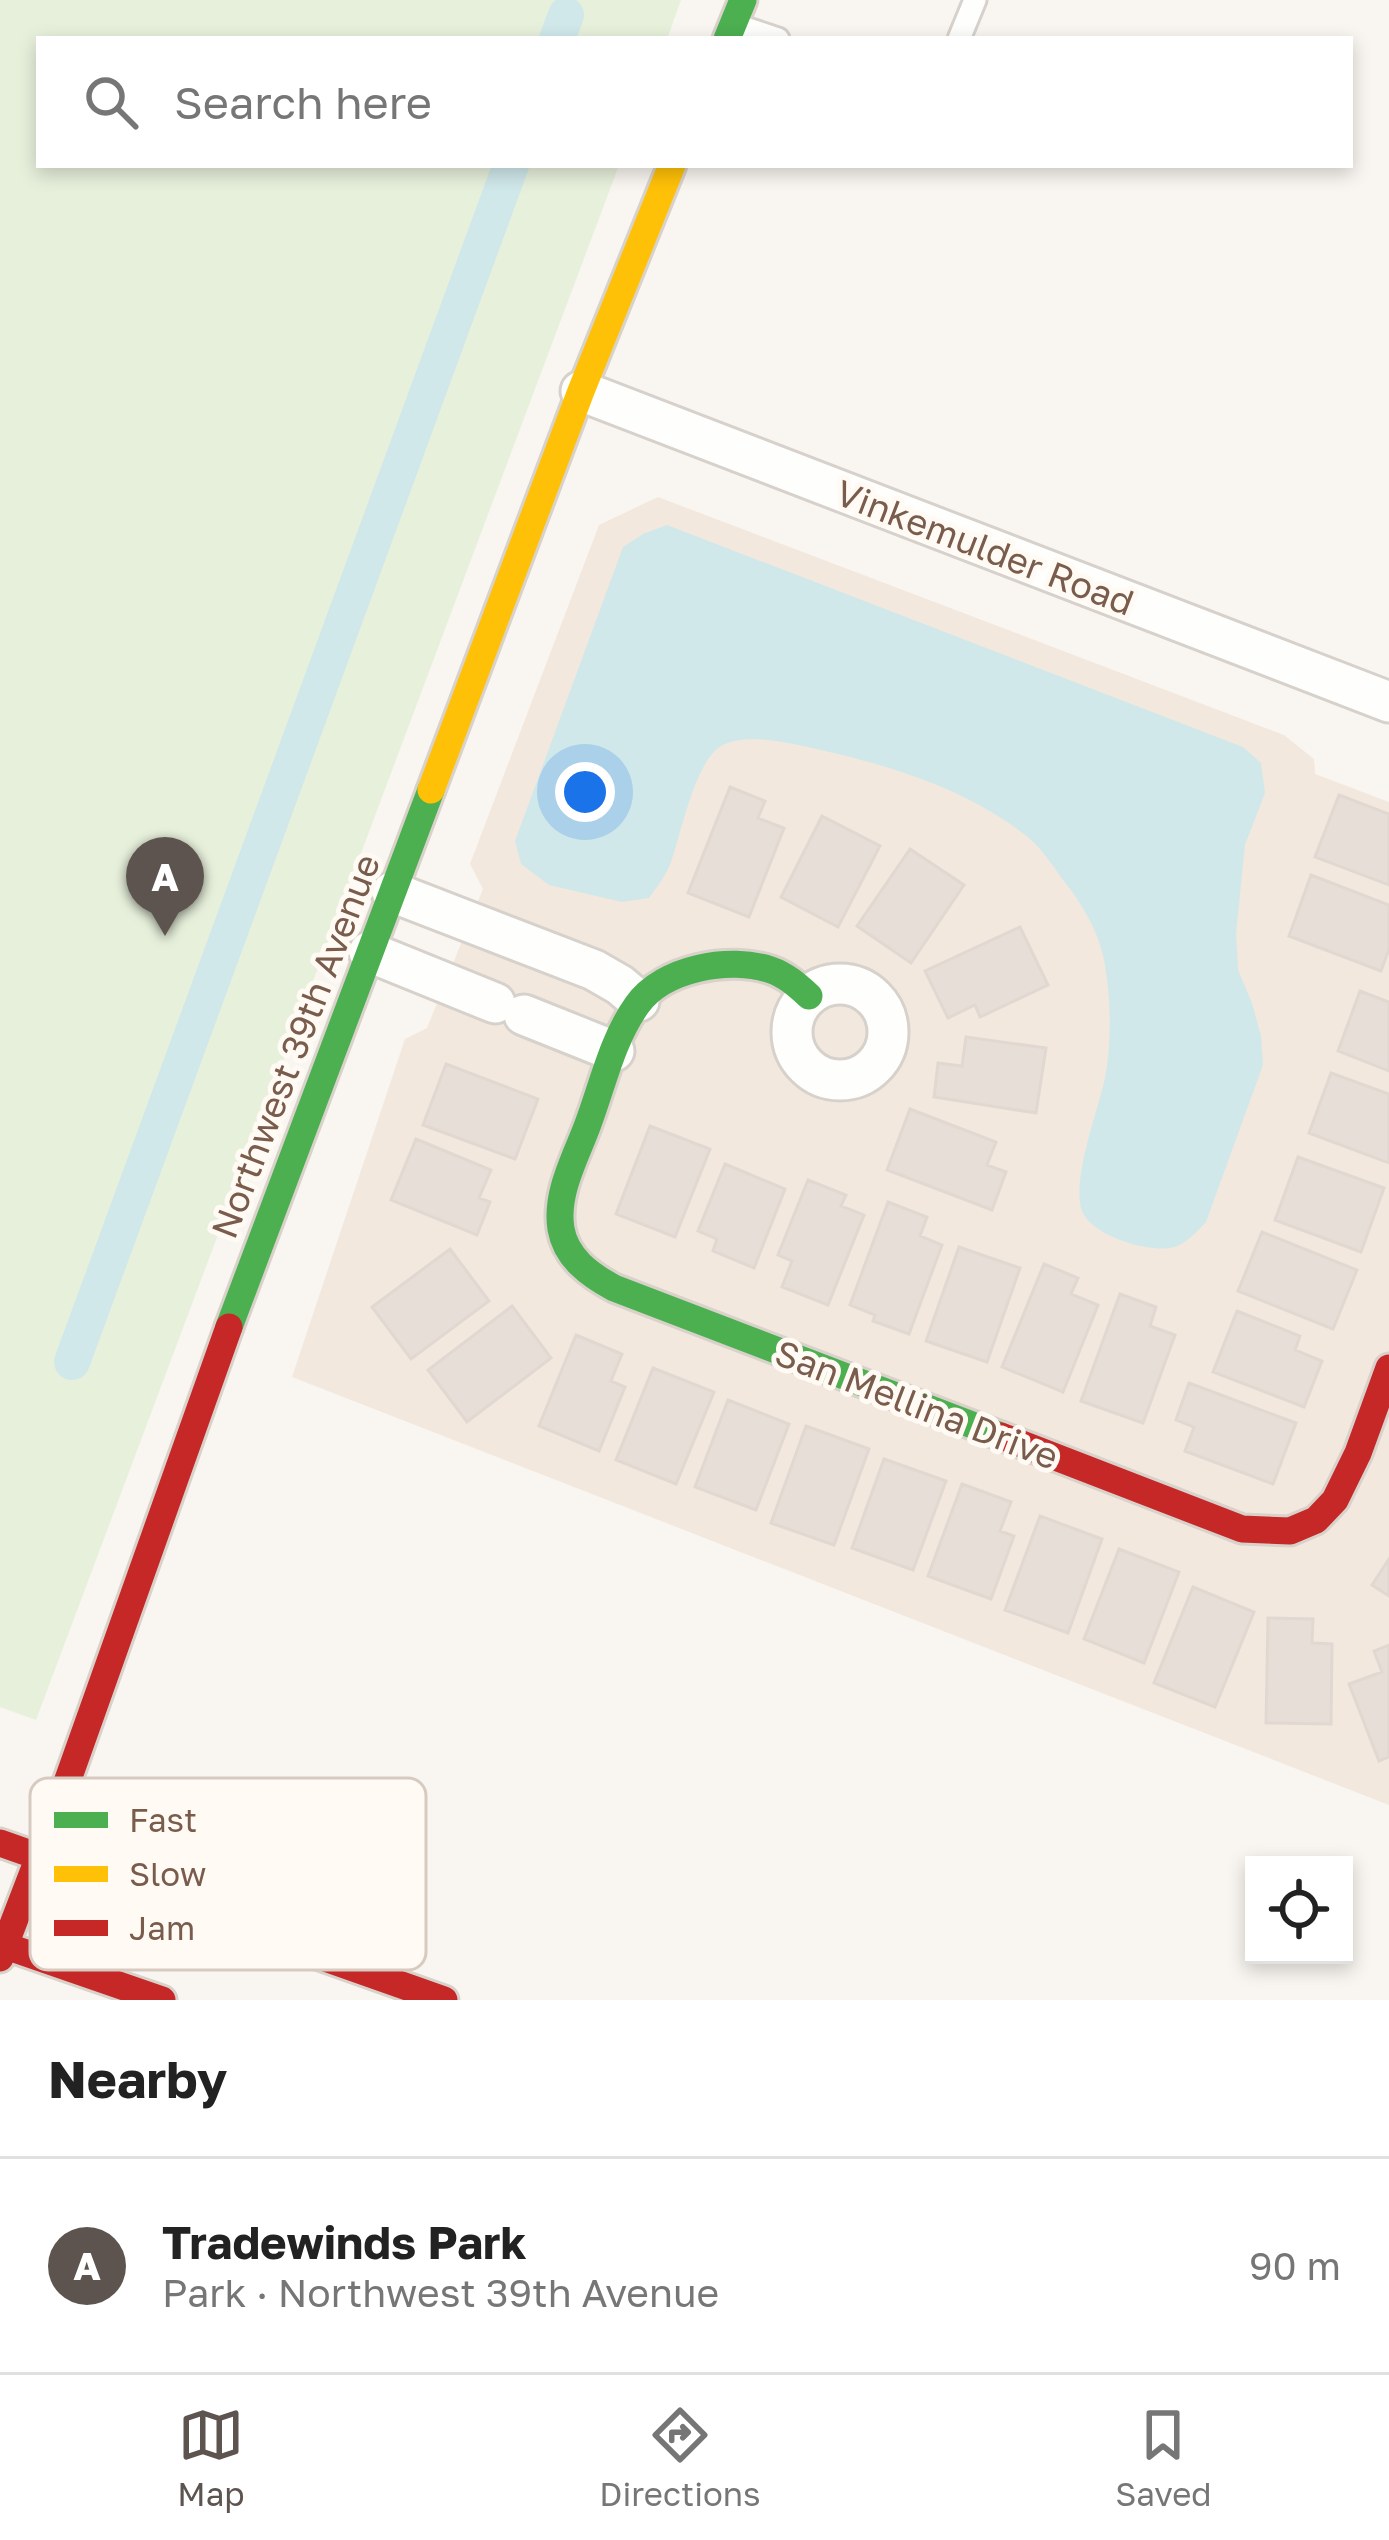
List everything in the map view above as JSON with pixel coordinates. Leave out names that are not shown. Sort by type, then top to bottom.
[{"type":"street","name":"Northwest 39th Avenue","points":[[67,1778],[251,1266],[581,392],[671,168]]},
{"type":"street","name":"Vinkemulder Road","points":[[581,392],[1389,703]]},
{"type":"street","points":[[392,892],[571,961],[639,1000],[656,985],[682,975],[715,966],[745,965],[770,970],[808,996]]},
{"type":"street","points":[[369,952],[614,1051]]},
{"type":"street","points":[[522,1014],[571,961]]},
{"type":"street","name":"San Mellina Drive","points":[[639,1000],[614,1051],[560,1203],[561,1231],[571,1255],[586,1274],[614,1288],[1242,1529],[1264,1532],[1293,1531],[1333,1505],[1389,1368]]},
{"type":"street","points":[[0,1843],[30,1854]]},
{"type":"street","name":"Northwest 39th Avenue","points":[[2,1949],[30,1879]]},
{"type":"street","points":[[68,1970],[162,2000]]},
{"type":"street","points":[[359,1970],[444,2000]]},
{"type":"lane","points":[[960,36],[975,0]]},
{"type":"lane","points":[[734,21],[771,36]]},
{"type":"shaded area","points":[[658,497],[1284,735],[1314,759],[1315,774],[1389,802],[1389,1805],[292,1377],[405,1039],[427,1028],[483,889],[470,864],[599,525]]},
{"type":"green space","points":[[0,0],[681,0],[668,36],[36,36],[36,168],[618,168],[36,1720],[0,1707]]},
{"type":"water","points":[[667,525],[1243,747],[1261,763],[1265,793],[1245,845],[1236,934],[1238,970],[1261,1036],[1263,1065],[1206,1222],[1185,1242],[1160,1249],[1134,1244],[1107,1234],[1082,1211],[1083,1164],[1109,1049],[1102,949],[1083,908],[1043,852],[982,806],[876,764],[785,742],[745,739],[723,745],[704,766],[669,867],[649,898],[622,902],[549,885],[521,864],[515,841],[623,547]]},
{"type":"building","points":[[730,787],[765,801],[758,818],[784,828],[749,917],[688,893]]},
{"type":"building","points":[[1339,795],[1389,814],[1389,885],[1315,857]]},
{"type":"building","points":[[822,816],[880,846],[838,927],[781,897]]},
{"type":"building","points":[[910,849],[964,885],[911,963],[857,926]]},
{"type":"building","points":[[1311,875],[1389,905],[1389,949],[1381,971],[1289,936]]},
{"type":"building","points":[[1020,927],[1048,985],[980,1017],[975,1005],[948,1018],[925,971]]},
{"type":"building","points":[[1360,991],[1389,1002],[1389,1071],[1338,1051]]},
{"type":"building","points":[[966,1037],[1046,1048],[1036,1113],[934,1097],[938,1063],[962,1066]]},
{"type":"building","points":[[446,1064],[538,1099],[515,1159],[423,1125]]},
{"type":"building","points":[[1331,1073],[1389,1094],[1389,1163],[1309,1133]]},
{"type":"building","points":[[910,1109],[996,1142],[987,1165],[1006,1172],[992,1210],[887,1170]]},
{"type":"building","points":[[650,1126],[710,1149],[675,1237],[616,1214]]},
{"type":"building","points":[[416,1139],[491,1170],[479,1198],[490,1202],[477,1235],[391,1200]]},
{"type":"building","points":[[1298,1157],[1384,1188],[1361,1252],[1275,1220]]},
{"type":"building","points":[[725,1164],[785,1189],[754,1268],[713,1251],[717,1239],[698,1231]]},
{"type":"building","points":[[808,1180],[846,1195],[841,1206],[864,1215],[828,1305],[782,1287],[792,1261],[778,1255]]},
{"type":"building","points":[[888,1202],[927,1217],[920,1236],[942,1245],[909,1334],[873,1321],[875,1315],[850,1305]]},
{"type":"building","points":[[1262,1232],[1357,1270],[1333,1329],[1238,1291]]},
{"type":"building","points":[[959,1247],[1020,1268],[987,1362],[926,1341]]},
{"type":"building","points":[[450,1249],[489,1301],[411,1359],[372,1307]]},
{"type":"building","points":[[1044,1264],[1078,1278],[1071,1294],[1098,1305],[1063,1392],[1002,1367]]},
{"type":"building","points":[[1120,1294],[1156,1307],[1150,1326],[1175,1335],[1143,1423],[1081,1401]]},
{"type":"building","points":[[512,1306],[551,1358],[467,1422],[428,1370]]},
{"type":"building","points":[[1237,1311],[1300,1336],[1295,1350],[1322,1361],[1304,1407],[1213,1372]]},
{"type":"building","points":[[576,1335],[622,1354],[611,1381],[625,1387],[599,1451],[539,1426]]},
{"type":"building","points":[[653,1368],[714,1392],[676,1484],[616,1460]]},
{"type":"building","points":[[1189,1383],[1296,1423],[1273,1484],[1185,1451],[1194,1427],[1176,1420]]},
{"type":"building","points":[[728,1400],[789,1424],[756,1510],[695,1487]]},
{"type":"building","points":[[806,1426],[869,1449],[834,1545],[771,1523]]},
{"type":"building","points":[[884,1459],[946,1481],[913,1570],[852,1548]]},
{"type":"building","points":[[962,1484],[1011,1502],[1000,1531],[1014,1536],[991,1599],[928,1576]]},
{"type":"building","points":[[1040,1516],[1102,1539],[1068,1633],[1005,1610]]},
{"type":"building","points":[[1119,1549],[1179,1572],[1144,1663],[1084,1639]]},
{"type":"building","points":[[1389,1559],[1389,1596],[1372,1585]]},
{"type":"building","points":[[1193,1587],[1254,1612],[1215,1707],[1154,1683]]},
{"type":"building","points":[[1268,1618],[1313,1619],[1312,1643],[1332,1644],[1331,1724],[1266,1723]]},
{"type":"building","points":[[1389,1645],[1389,1757],[1379,1761],[1349,1684],[1382,1672],[1374,1651]]},
{"type":"waterway","points":[[558,36],[566,15]]},
{"type":"waterway","points":[[72,1362],[510,168]]},
{"type":"traffic: fast","points":[[728,36],[743,0]]},
{"type":"traffic: fast","points":[[229,1327],[431,790]]},
{"type":"traffic: fast","points":[[809,996],[776,972],[736,964],[698,968],[649,992],[621,1033],[568,1175],[560,1216],[568,1249],[580,1265],[614,1288],[1001,1436]]},
{"type":"traffic: slow","points":[[431,790],[671,168]]},
{"type":"traffic: jam","points":[[69,1778],[229,1327]]},
{"type":"traffic: jam","points":[[1001,1436],[1242,1529],[1290,1531],[1316,1520],[1335,1500],[1389,1368]]},
{"type":"traffic: jam","points":[[0,1843],[30,1854]]},
{"type":"traffic: jam","points":[[0,1958],[30,1880]]},
{"type":"traffic: jam","points":[[0,1944],[30,1954]]},
{"type":"traffic: jam","points":[[75,1970],[162,2000]]},
{"type":"traffic: jam","points":[[359,1970],[444,2000]]},
{"type":"place","name":"Tradewinds Park","points":[[165,936]]}]
